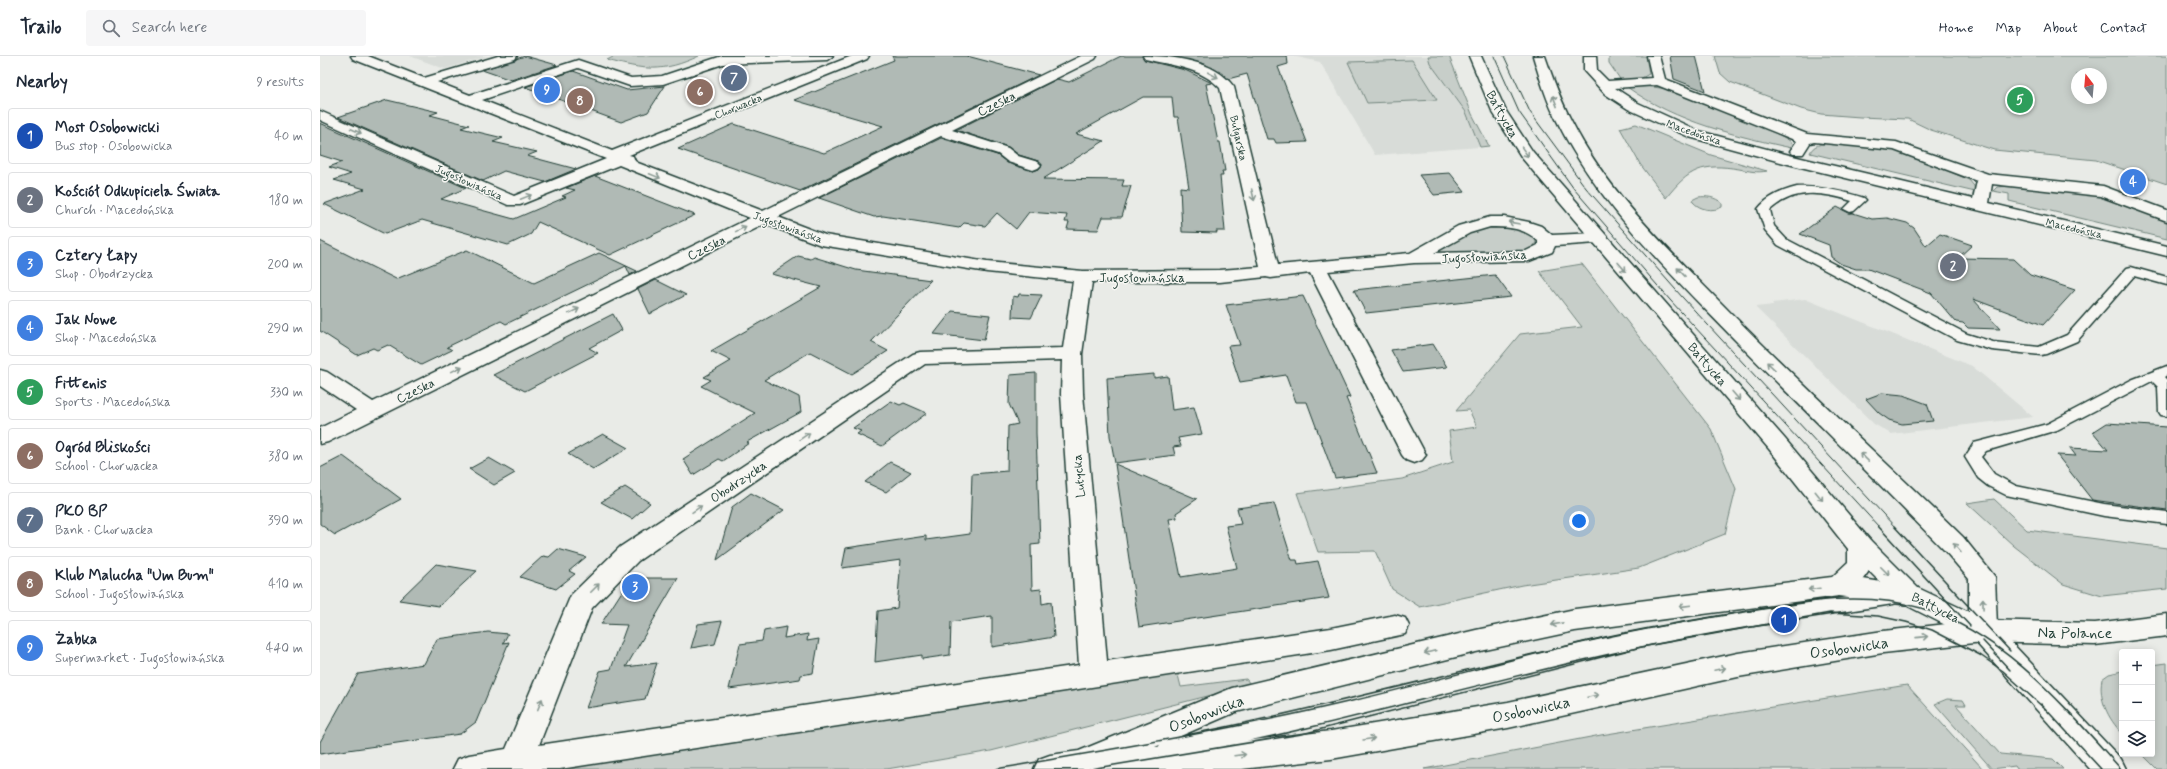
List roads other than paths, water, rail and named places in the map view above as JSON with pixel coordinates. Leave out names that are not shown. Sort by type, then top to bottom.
[{"type":"street","name":"Jugosłowiańska","points":[[357,56],[616,157],[633,166],[689,189],[771,214]]},
{"type":"street","points":[[424,82],[511,56]]},
{"type":"street","points":[[469,100],[578,64],[630,82],[663,80],[722,60],[827,56],[849,61]]},
{"type":"street","name":"Chorwacka","points":[[616,157],[863,56]]},
{"type":"street","name":"Czeska","points":[[320,437],[1091,56]]},
{"type":"street","name":"Bułgarska","points":[[1149,56],[1207,72],[1223,81],[1227,87],[1271,273]]},
{"type":"street","name":"Bałtycka","points":[[1474,56],[1499,111],[1527,155],[1597,238],[1777,444],[1861,547],[1909,595],[1983,631],[2102,760]]},
{"type":"street","points":[[1539,56],[1558,108],[1573,136],[1599,178],[1634,223],[1758,354],[1954,544],[1982,577],[1983,631]]},
{"type":"street","name":"Macedońska","points":[[1590,56],[1591,71],[1604,85],[1633,106],[1694,134],[1793,161],[2167,251]]},
{"type":"street","points":[[1654,56],[1659,81]]},
{"type":"street","points":[[1604,85],[1659,81],[1805,139],[1814,138],[1896,146],[1985,179],[2103,191],[2167,216]]},
{"type":"street","name":"Jugosłowiańska","points":[[320,115],[514,202],[616,157],[646,160],[704,182],[821,240],[871,247],[987,268],[1083,277],[1220,276],[1271,273],[1414,258],[1439,259],[1529,256],[1546,248],[1547,240],[1541,233],[1531,227],[1511,222],[1486,222],[1452,235],[1414,258]]},
{"type":"street","points":[[940,131],[1003,150],[1013,160],[1033,165]]},
{"type":"street","points":[[1793,161],[1805,139]]},
{"type":"street","points":[[1980,206],[1985,179]]},
{"type":"street","points":[[689,189],[704,182]]},
{"type":"street","points":[[1547,240],[1597,238]]},
{"type":"street","points":[[1317,268],[1414,455]]},
{"type":"street","name":"Lutycka","points":[[1083,277],[1072,354],[1073,409],[1094,675]]},
{"type":"street","name":"Obodrzycka","points":[[521,751],[581,602],[629,554],[920,358],[1072,354]]},
{"type":"street","points":[[320,376],[372,411]]},
{"type":"street","points":[[1839,586],[1862,564],[1861,547]]},
{"type":"street","name":"Osobowicka","points":[[1063,767],[1232,701],[1476,640],[1575,620],[1839,586],[1909,595]]},
{"type":"street","name":"Na Polance","points":[[1983,631],[2095,634],[2167,625]]},
{"type":"street","points":[[469,769],[521,751],[1094,675],[1331,639],[1395,626]]},
{"type":"street","name":"Osobowicka","points":[[1063,767],[1234,756],[1331,745],[1508,715],[1738,665],[1840,648],[1983,631]]},
{"type":"lane","points":[[1850,209],[1860,200],[1832,191],[1811,190],[1788,192],[1772,199],[1764,209],[1767,226],[1777,238],[1787,246],[1962,337],[1992,346],[2041,351],[2072,338],[2131,271],[2167,281]]},
{"type":"lane","points":[[2166,412],[2165,386],[2160,372],[2052,427],[1980,447],[1973,457],[1978,469],[1999,486],[2012,492],[2104,510],[2167,518]]},
{"type":"lane","points":[[1063,767],[1236,736],[1619,644],[1713,625],[1909,595]]},
{"type":"tram line","points":[[1494,56],[1519,112],[1574,189],[1670,300],[1879,527]]},
{"type":"tram line","points":[[1504,56],[1530,112],[1586,188],[1683,298],[1895,527]]},
{"type":"tram line","points":[[1878,526],[1970,626]]},
{"type":"tram line","points":[[1894,526],[2010,651]]},
{"type":"tram line","points":[[996,769],[1264,721],[1384,693],[1605,637],[1698,619],[1777,606],[1825,600],[1849,599],[1897,602],[1921,608],[1951,620],[1980,635],[2006,654],[2055,697],[2121,769]]},
{"type":"tram line","points":[[1090,769],[1302,734],[1641,647],[1830,613],[1878,616],[1906,622],[1932,630],[1980,655],[2003,671],[2045,709]]},
{"type":"tram line","points":[[1983,641],[2010,670]]},
{"type":"tram line","points":[[2041,704],[2101,769]]},
{"type":"place","name":"PKO BP","points":[[734,78]]},
{"type":"place","name":"Żabka","points":[[547,90]]},
{"type":"place","name":"Ogród Bliskości","points":[[700,92]]},
{"type":"place","name":"Fittenis","points":[[2020,100]]},
{"type":"place","name":"Klub Malucha \"Um Bum\"","points":[[580,101]]},
{"type":"place","name":"Jak Nowe","points":[[2133,182]]},
{"type":"place","name":"Kościół Odkupiciela Świata","points":[[1953,266]]},
{"type":"place","name":"Cztery Łapy","points":[[635,587]]},
{"type":"place","name":"Most Osobowicki","points":[[1784,620]]}]
